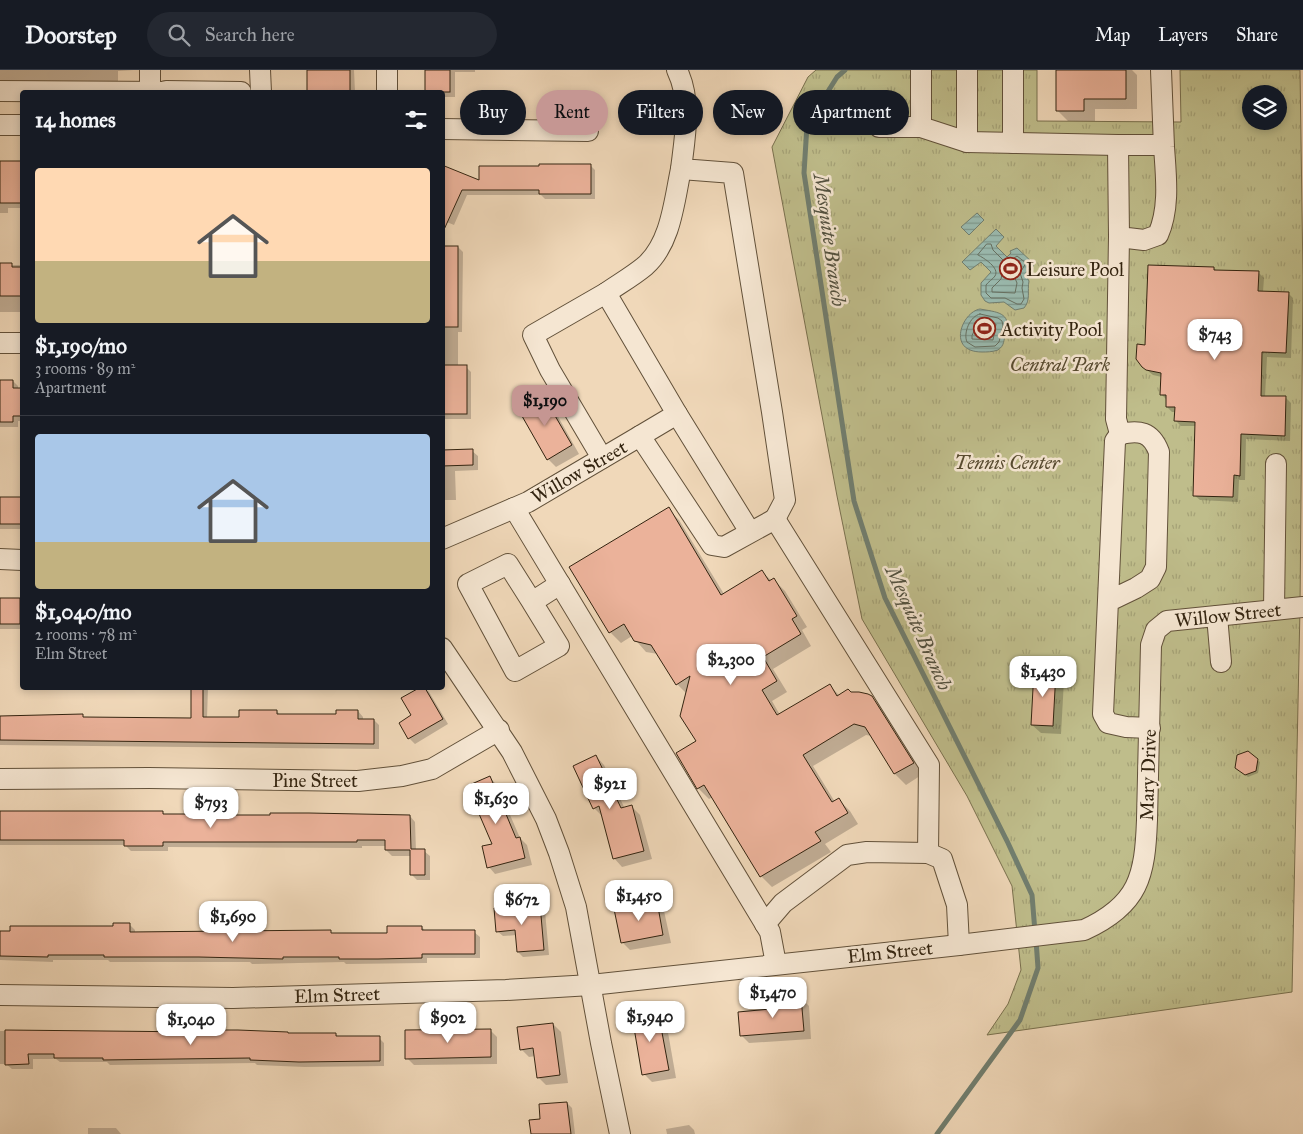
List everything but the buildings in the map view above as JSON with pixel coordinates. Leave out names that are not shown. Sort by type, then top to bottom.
[{"type":"street","points":[[150,70],[160,90]]},
{"type":"street","points":[[260,70],[261,90]]},
{"type":"street","points":[[387,70],[387,90]]},
{"type":"street","points":[[602,458],[550,370],[533,335],[606,293],[646,265],[661,245],[670,223],[681,169],[687,118],[684,84],[677,70]]},
{"type":"street","points":[[920,70],[921,127]]},
{"type":"street","points":[[967,70],[967,142]]},
{"type":"street","points":[[1013,70],[1013,143]]},
{"type":"street","points":[[1119,237],[1144,240],[1158,235],[1164,222],[1166,205],[1161,70]]},
{"type":"street","points":[[0,91],[20,91]]},
{"type":"street","points":[[0,125],[20,125]]},
{"type":"street","points":[[909,127],[921,127],[967,142],[1164,145]]},
{"type":"street","points":[[445,129],[536,130]]},
{"type":"street","points":[[1118,145],[1119,237],[1116,419],[1120,434]]},
{"type":"street","points":[[681,169],[733,172],[785,500],[775,519],[929,765],[928,852]]},
{"type":"street","points":[[606,293],[677,414],[750,532]]},
{"type":"street","points":[[0,343],[20,343]]},
{"type":"street","points":[[640,436],[677,414]]},
{"type":"street","points":[[1109,601],[1150,579],[1156,567],[1159,452],[1155,442],[1147,435],[1135,431],[1120,434],[1115,441],[1103,714],[1108,723],[1126,727],[1150,728]]},
{"type":"street","name":"Willow Street","points":[[445,537],[528,502],[640,436],[712,545],[724,547],[775,519]]},
{"type":"street","points":[[1274,609],[1276,464]]},
{"type":"street","points":[[514,508],[770,932],[776,964]]},
{"type":"street","points":[[0,560],[20,560]]},
{"type":"street","points":[[508,564],[532,602],[559,646],[515,671],[468,584],[508,564]]},
{"type":"street","points":[[532,602],[560,584]]},
{"type":"street","name":"Willow Street","points":[[1156,630],[1167,621],[1303,607]]},
{"type":"street","points":[[1218,616],[1221,662]]},
{"type":"street","name":"Mary Drive","points":[[1115,912],[1132,894],[1142,870],[1146,842],[1151,645],[1156,630]]},
{"type":"street","points":[[445,652],[512,752],[546,819],[559,852],[576,907],[620,1134]]},
{"type":"street","name":"Pine Street","points":[[0,779],[149,778],[358,781],[402,776],[432,769],[499,730]]},
{"type":"street","points":[[765,924],[783,903],[847,855],[867,852],[928,852],[942,858],[957,905],[959,945]]},
{"type":"street","name":"Elm Street","points":[[0,995],[233,998],[506,990],[591,985],[1084,930],[1103,921],[1115,912]]},
{"type":"green space","name":"Central Park","points":[[816,70],[1037,70],[1037,121],[1181,122],[1180,70],[1300,70],[1303,278],[1300,608],[1292,992],[987,1035],[1008,1004],[1021,970],[1012,886],[967,796],[862,619],[837,496],[772,147],[778,135],[783,135],[783,126],[793,106],[793,135],[909,135],[909,90],[801,90],[808,77]]},
{"type":"water","points":[[977,213],[984,220],[969,235],[961,227]]},
{"type":"water","name":"Leisure Pool","points":[[996,229],[1004,237],[996,246],[1007,257],[1011,253],[1010,251],[1017,248],[1034,264],[1031,271],[1028,270],[1025,274],[1029,281],[1028,299],[1024,308],[1015,310],[1004,302],[989,303],[985,301],[981,295],[981,283],[991,272],[981,262],[970,270],[962,262]]},
{"type":"water","name":"Activity Pool","points":[[980,309],[997,312],[1005,317],[1007,321],[1004,343],[998,350],[984,352],[971,350],[964,346],[961,339],[963,324],[973,312]]},
{"type":"waterway","name":"Mesquite Branch","points":[[845,70],[837,77],[807,125],[804,173],[854,501],[885,598],[1008,843],[1032,895],[1035,932]]},
{"type":"waterway","name":"Mesquite Branch","points":[[937,1134],[1020,1020],[1038,968],[1036,940]]},
{"type":"place","name":"Leisure Pool","points":[[1010,269]]},
{"type":"place","name":"Activity Pool","points":[[985,329]]},
{"type":"park label","name":"Tennis Center","points":[[1007,462]]}]
